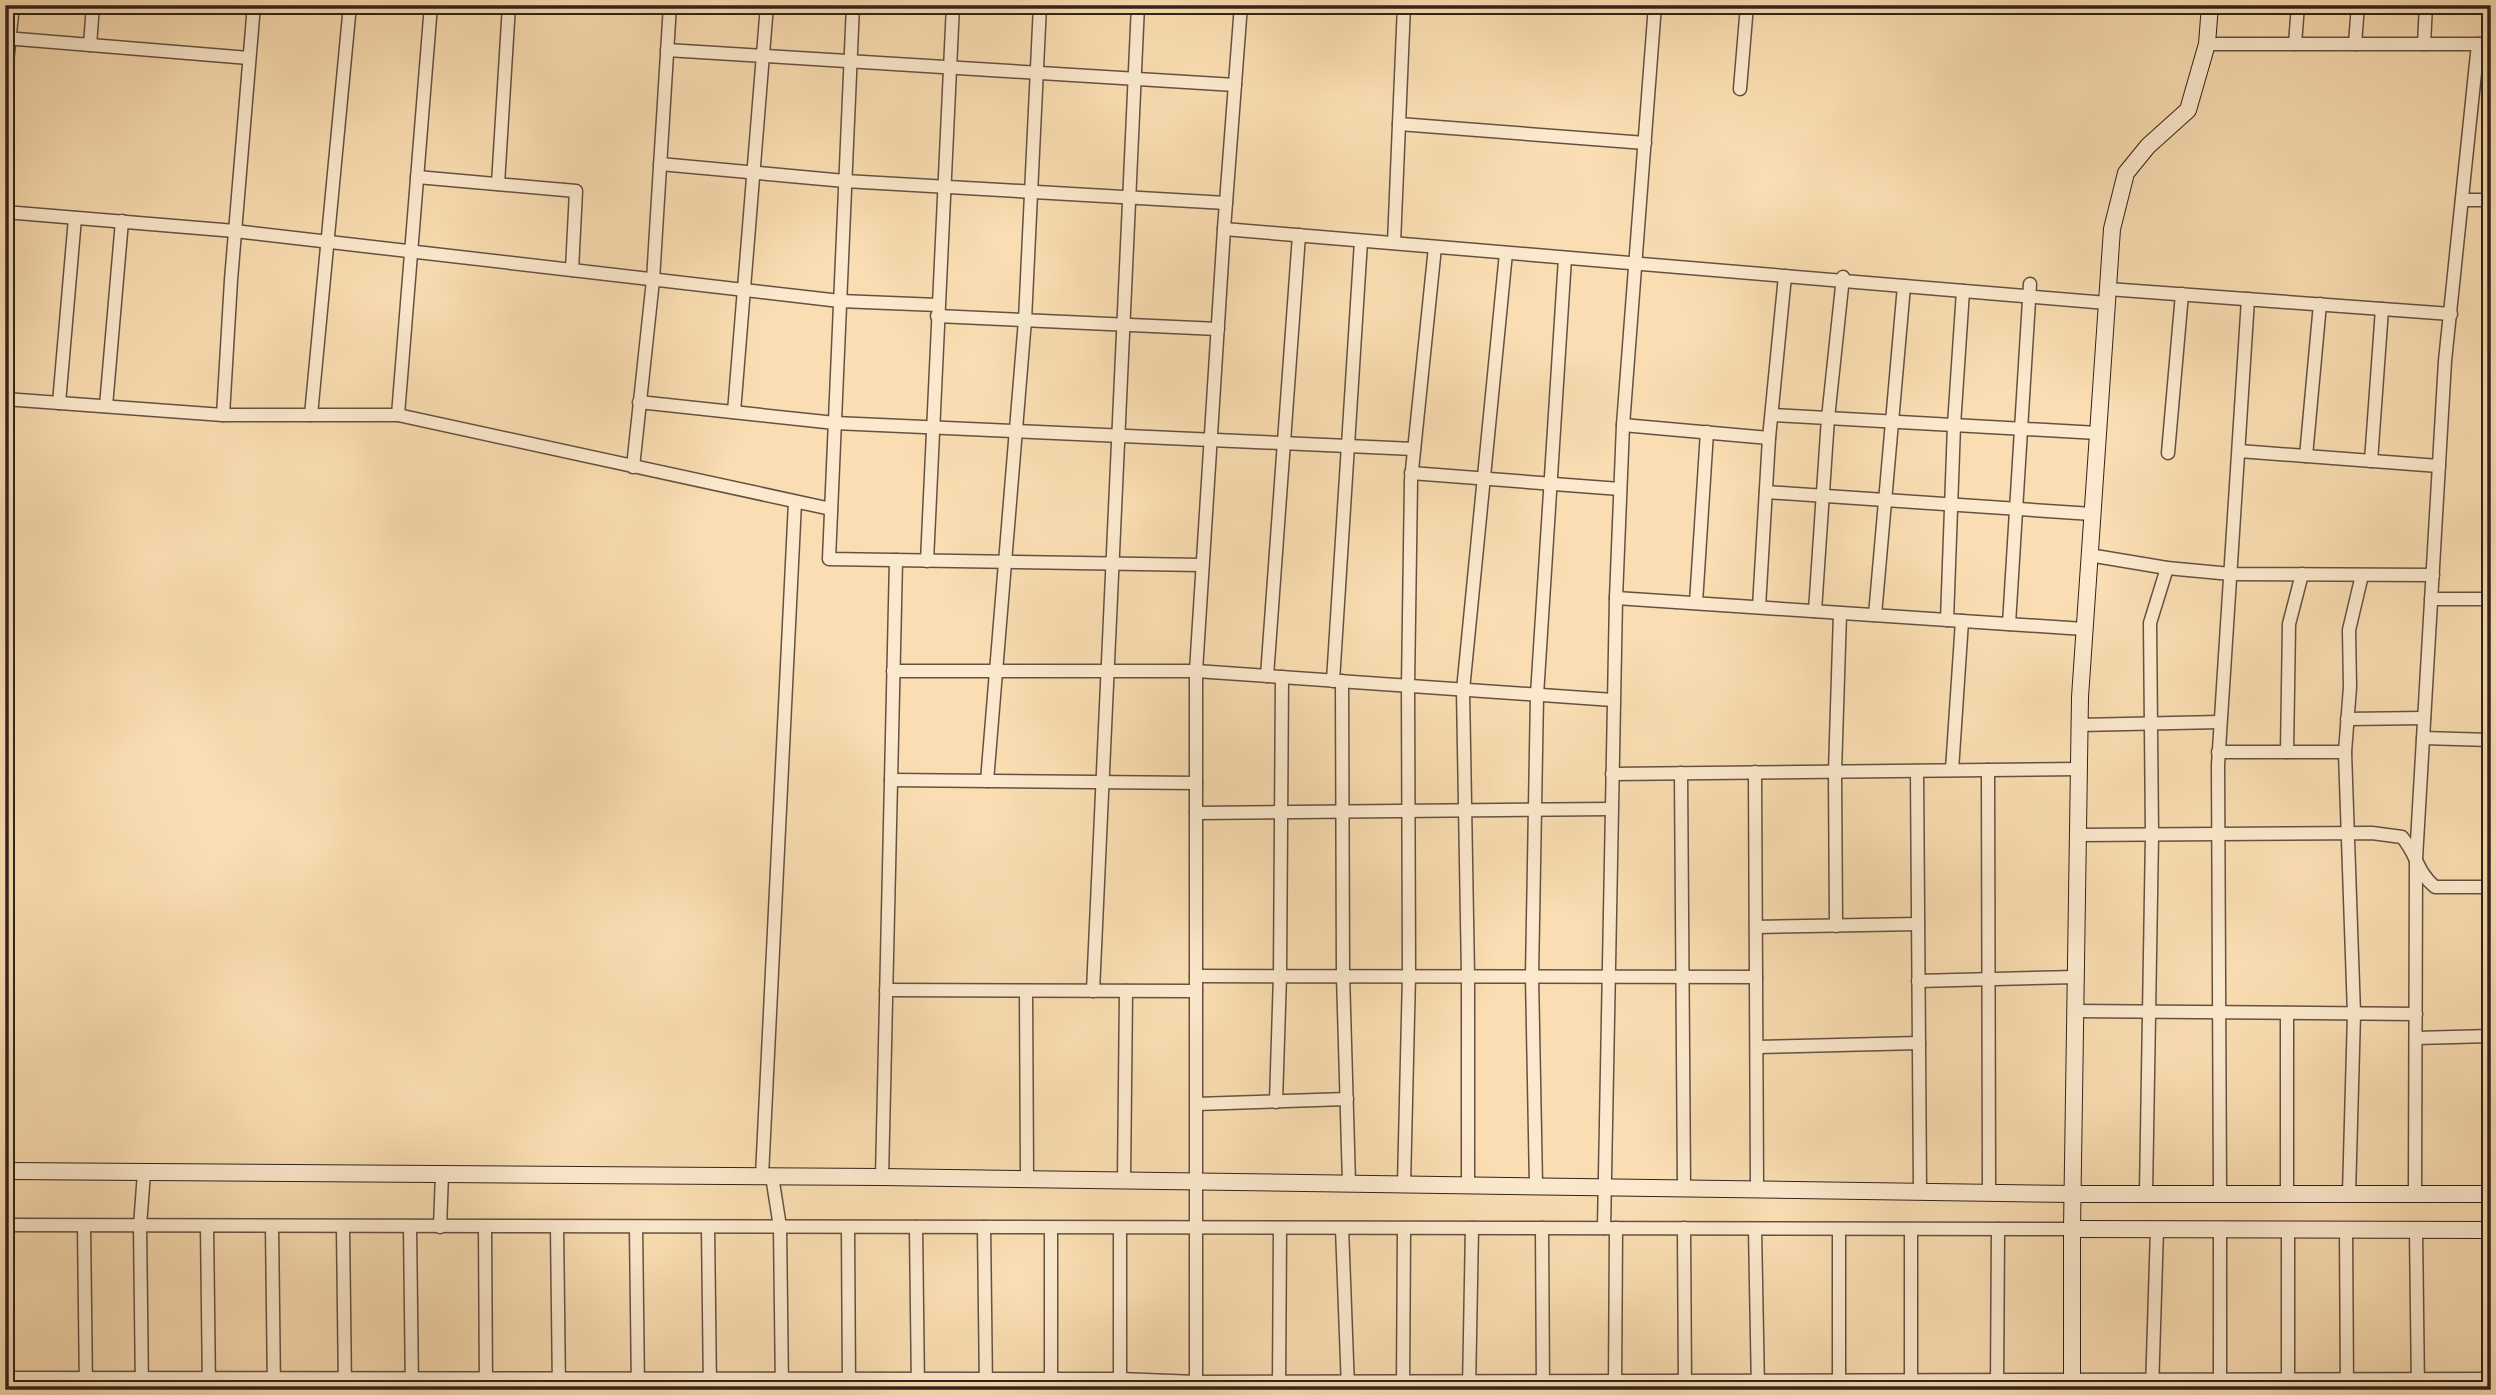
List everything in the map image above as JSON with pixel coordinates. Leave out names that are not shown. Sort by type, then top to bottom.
[{"type":"street","points":[[5,81],[7,38],[13,5]]},
{"type":"street","points":[[90,45],[93,5]]},
{"type":"street","points":[[223,415],[254,5]]},
{"type":"street","points":[[311,415],[351,5]]},
{"type":"street","points":[[398,415],[431,5]]},
{"type":"street","points":[[498,184],[509,5]]},
{"type":"street","points":[[633,467],[653,280],[670,5]]},
{"type":"street","points":[[734,412],[767,5]]},
{"type":"street","points":[[853,5],[829,559],[1202,565]]},
{"type":"street","points":[[927,561],[953,5]]},
{"type":"street","points":[[987,781],[1025,320],[1040,5]]},
{"type":"street","points":[[1093,991],[1138,5]]},
{"type":"street","points":[[1196,1386],[1196,671],[1241,5]]},
{"type":"street","points":[[1394,243],[1404,5]]},
{"type":"street","points":[[1615,1385],[1610,1228],[1603,1187],[1613,700],[1623,425],[1655,5]]},
{"type":"street","points":[[1740,89],[1747,5]]},
{"type":"street","points":[[2072,1384],[2079,725],[2112,229],[2126,173],[2148,146],[2188,110],[2207,44],[2210,5]]},
{"type":"street","points":[[2295,44],[2298,5]]},
{"type":"street","points":[[2355,44],[2358,5]]},
{"type":"street","points":[[2424,44],[2426,5]]},
{"type":"street","points":[[7,38],[250,58]]},
{"type":"street","points":[[2207,44],[2424,44],[2487,41],[2462,200],[2445,362],[2416,859],[2415,1194]]},
{"type":"street","points":[[667,50],[1235,86]]},
{"type":"street","points":[[1399,124],[1645,143]]},
{"type":"street","points":[[660,164],[845,181],[1226,204]]},
{"type":"street","points":[[417,177],[576,191],[572,270]]},
{"type":"street","points":[[2462,200],[2491,200]]},
{"type":"street","points":[[5,212],[235,231],[840,302],[1025,320],[1218,329]]},
{"type":"street","points":[[59,403],[75,218]]},
{"type":"street","points":[[106,406],[122,222]]},
{"type":"street","points":[[1224,229],[1963,291],[2030,290],[2108,296],[2182,294],[2451,314]]},
{"type":"street","points":[[1267,676],[1299,236]]},
{"type":"street","points":[[1349,1183],[1337,681],[1361,241]]},
{"type":"street","points":[[1404,1184],[1409,975],[1408,686],[1411,473],[1435,247]]},
{"type":"street","points":[[1468,1185],[1468,976],[1463,690],[1506,253]]},
{"type":"street","points":[[1536,1186],[1532,976],[1537,695],[1565,258]]},
{"type":"street","points":[[1759,607],[1769,438],[1786,276]]},
{"type":"street","points":[[1815,611],[1828,418],[1843,279]]},
{"type":"street","points":[[1875,615],[1904,286]]},
{"type":"street","points":[[2009,624],[2030,290]]},
{"type":"street","points":[[1947,620],[1950,505],[1963,291]]},
{"type":"street","points":[[2168,453],[2182,294]]},
{"type":"street","points":[[2220,1194],[2218,752],[2248,299]]},
{"type":"street","points":[[2306,456],[2320,304]]},
{"type":"street","points":[[2371,461],[2382,309]]},
{"type":"street","points":[[5,399],[223,415],[398,415],[831,509]]},
{"type":"street","points":[[639,402],[835,423],[1414,449]]},
{"type":"street","points":[[1773,415],[2098,433]]},
{"type":"street","points":[[1623,425],[1769,438]]},
{"type":"street","points":[[1696,603],[1707,432]]},
{"type":"street","points":[[2239,451],[2439,466]]},
{"type":"street","points":[[1411,473],[1620,489]]},
{"type":"street","points":[[1766,492],[2092,514]]},
{"type":"street","points":[[782,1384],[780,1227],[767,1176],[795,502]]},
{"type":"street","points":[[2090,555],[2166,568],[2231,574],[2433,575]]},
{"type":"street","points":[[882,1177],[895,560]]},
{"type":"street","points":[[2146,1194],[2152,835],[2150,623],[2166,568]]},
{"type":"street","points":[[2287,752],[2289,624],[2302,574]]},
{"type":"street","points":[[2349,1194],[2354,1014],[2345,751],[2349,629],[2362,575]]},
{"type":"street","points":[[1616,598],[2084,629]]},
{"type":"street","points":[[2431,599],[2491,599]]},
{"type":"street","points":[[1836,926],[1835,772],[1840,613]]},
{"type":"street","points":[[1952,770],[1962,621]]},
{"type":"street","points":[[893,671],[1196,671],[1613,700]]},
{"type":"street","points":[[1276,1102],[1280,975],[1282,677]]},
{"type":"street","points":[[2347,719],[2424,718]]},
{"type":"street","points":[[2079,725],[2221,722]]},
{"type":"street","points":[[2423,738],[2491,740]]},
{"type":"street","points":[[2218,752],[2345,751]]},
{"type":"street","points":[[1612,774],[2079,769]]},
{"type":"street","points":[[1988,770],[1989,1193]]},
{"type":"street","points":[[1917,771],[1920,1190]]},
{"type":"street","points":[[1755,772],[1757,1189]]},
{"type":"street","points":[[1681,773],[1684,1188]]},
{"type":"street","points":[[891,780],[1196,783]]},
{"type":"street","points":[[1196,813],[1611,809]]},
{"type":"street","points":[[2078,835],[2348,833],[2402,837],[2413,850],[2422,877],[2435,887],[2491,887]]},
{"type":"street","points":[[1756,927],[1918,924]]},
{"type":"street","points":[[1196,976],[1756,977]]},
{"type":"street","points":[[1918,981],[2076,977]]},
{"type":"street","points":[[886,990],[1196,991]]},
{"type":"street","points":[[1026,990],[1027,1179]]},
{"type":"street","points":[[1124,1180],[1126,991]]},
{"type":"street","points":[[2075,1011],[2416,1014]]},
{"type":"street","points":[[2287,1013],[2287,1194]]},
{"type":"street","points":[[2416,1038],[2491,1036]]},
{"type":"street","points":[[1756,1047],[1919,1043]]},
{"type":"street","points":[[1197,1104],[1347,1099]]},
{"type":"street","points":[[5,1171],[882,1177],[2073,1194],[2491,1194]]},
{"type":"street","points":[[142,1383],[140,1226],[144,1173]]},
{"type":"street","points":[[440,1227],[442,1174]]},
{"type":"street","points":[[5,1225],[2491,1230]]},
{"type":"street","points":[[85,1226],[86,1383]]},
{"type":"street","points":[[207,1226],[209,1384]]},
{"type":"street","points":[[272,1226],[274,1384]]},
{"type":"street","points":[[343,1227],[345,1384]]},
{"type":"street","points":[[410,1227],[412,1384]]},
{"type":"street","points":[[485,1227],[486,1384]]},
{"type":"street","points":[[557,1227],[559,1384]]},
{"type":"street","points":[[636,1227],[638,1384]]},
{"type":"street","points":[[708,1227],[710,1384]]},
{"type":"street","points":[[848,1227],[849,1384]]},
{"type":"street","points":[[916,1227],[918,1384]]},
{"type":"street","points":[[984,1227],[986,1384]]},
{"type":"street","points":[[1051,1228],[1051,1384]]},
{"type":"street","points":[[1120,1228],[1120,1384]]},
{"type":"street","points":[[1279,1386],[1280,1228]]},
{"type":"street","points":[[1342,1228],[1348,1386]]},
{"type":"street","points":[[1403,1386],[1404,1228]]},
{"type":"street","points":[[1469,1385],[1472,1228]]},
{"type":"street","points":[[1542,1228],[1543,1385]]},
{"type":"street","points":[[1684,1228],[1685,1385]]},
{"type":"street","points":[[1839,1228],[1839,1385]]},
{"type":"street","points":[[1755,1229],[1758,1385]]},
{"type":"street","points":[[1911,1229],[1911,1385]]},
{"type":"street","points":[[1997,1384],[1998,1229]]},
{"type":"street","points":[[2152,1384],[2157,1229]]},
{"type":"street","points":[[2220,1229],[2220,1384]]},
{"type":"street","points":[[2288,1229],[2288,1384]]},
{"type":"street","points":[[2346,1229],[2347,1384]]},
{"type":"street","points":[[2416,1230],[2418,1384]]},
{"type":"street","points":[[5,1378],[86,1383],[209,1384],[1196,1386],[2418,1384],[2491,1379]]}]
